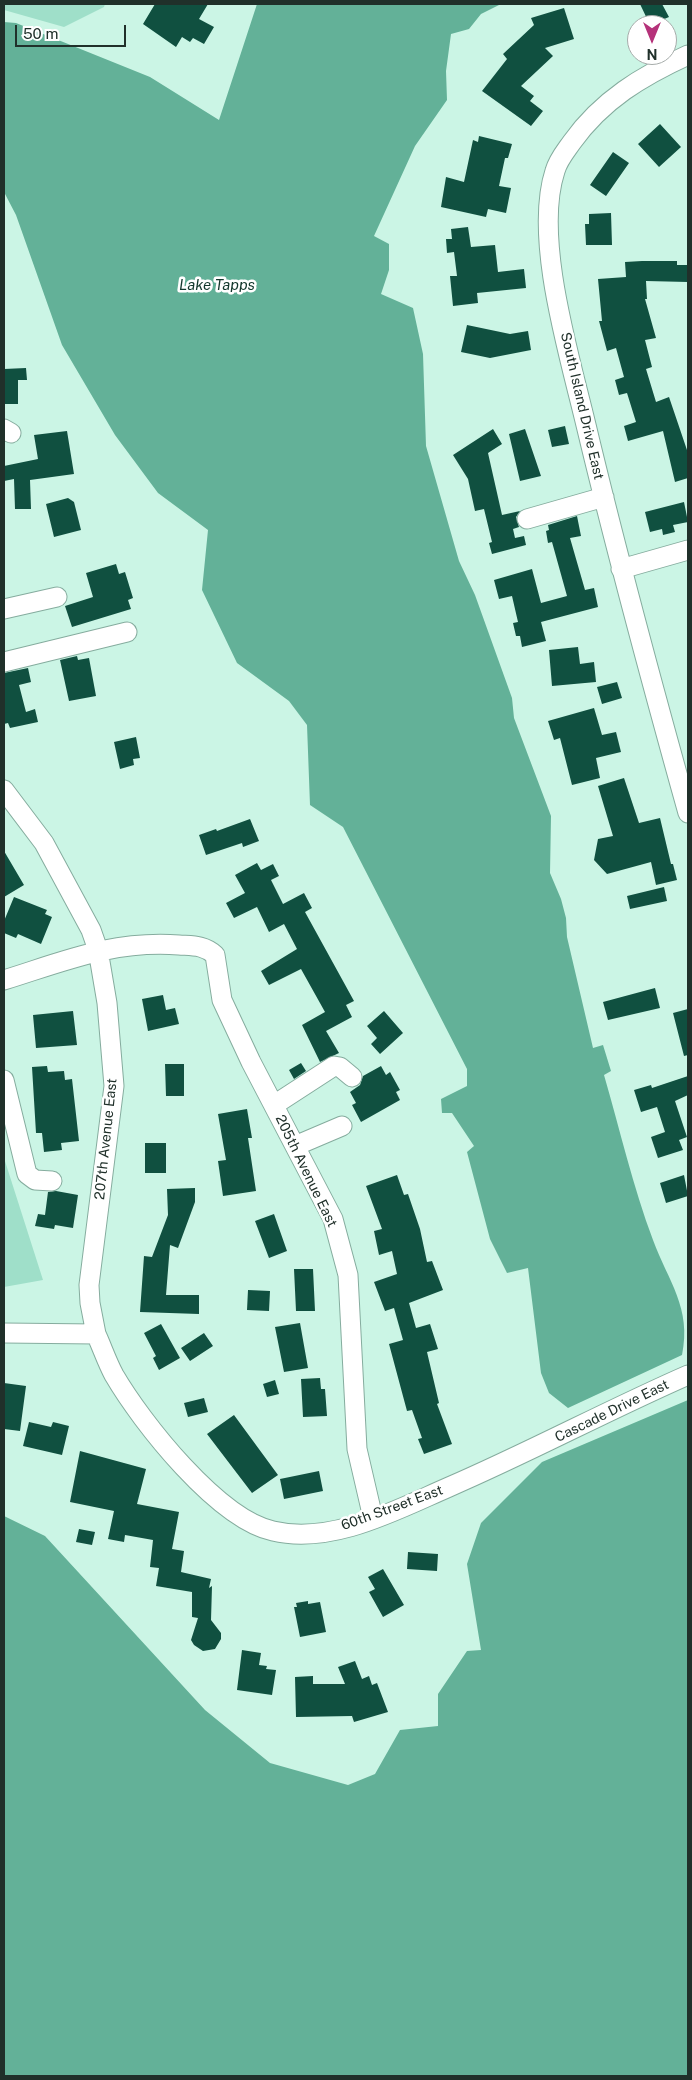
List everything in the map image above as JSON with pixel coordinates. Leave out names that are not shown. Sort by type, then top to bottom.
[{"type":"street","name":"South Island Drive East","points":[[688,55],[642,77],[594,116],[560,159],[551,185],[548,244],[554,282],[621,569],[688,813]]},
{"type":"street","points":[[527,519],[604,497]]},
{"type":"street","points":[[621,569],[688,550]]},
{"type":"street","points":[[4,609],[57,597]]},
{"type":"street","points":[[4,662],[127,632]]},
{"type":"street","name":"207th Avenue East","points":[[4,790],[44,843],[91,930],[98,950],[111,1032],[114,1086],[89,1285],[90,1303],[96,1334]]},
{"type":"street","name":"205th Avenue East","points":[[98,950],[156,943],[200,946],[215,955],[222,1000],[250,1062],[333,1219],[348,1275],[357,1449],[373,1518]]},
{"type":"street","points":[[4,980],[98,950]]},
{"type":"street","points":[[274,1105],[334,1066],[340,1067],[352,1077]]},
{"type":"street","points":[[4,1080],[27,1174],[35,1180],[52,1181]]},
{"type":"street","points":[[295,1146],[342,1126]]},
{"type":"street","points":[[4,1333],[96,1334]]},
{"type":"street","name":"60th Street East","points":[[96,1334],[113,1374],[146,1422],[184,1467],[228,1509],[242,1519],[272,1531],[293,1534],[322,1532],[347,1527],[488,1470],[536,1447]]},
{"type":"street","name":"Cascade Drive East","points":[[536,1447],[688,1374]]},
{"type":"shaded area","points":[[4,4],[105,4],[104,7],[64,27],[4,10]]},
{"type":"shaded area","points":[[4,1158],[43,1280],[4,1287]]},
{"type":"water","name":"Lake Tapps","points":[[257,4],[501,4],[481,14],[469,29],[451,34],[446,71],[447,100],[415,146],[374,236],[389,244],[389,270],[381,294],[413,308],[423,354],[426,446],[459,561],[475,595],[512,698],[514,718],[551,816],[550,873],[561,899],[566,918],[567,937],[593,1048],[603,1045],[611,1071],[604,1075],[633,1179],[653,1240],[677,1295],[684,1323],[682,1355],[568,1408],[549,1393],[541,1373],[528,1268],[507,1273],[490,1239],[467,1152],[474,1146],[452,1113],[442,1113],[441,1099],[467,1086],[467,1069],[343,827],[310,805],[307,725],[289,701],[237,663],[202,590],[208,530],[158,493],[115,435],[62,345],[16,215],[4,192],[4,22],[16,23],[150,77],[219,120]]},
{"type":"water","points":[[688,1400],[688,2076],[4,2076],[4,1516],[45,1536],[205,1710],[270,1763],[348,1785],[375,1774],[400,1730],[438,1726],[438,1694],[467,1651],[481,1650],[467,1564],[481,1523],[542,1462]]},
{"type":"building","points":[[155,4],[208,4],[199,19],[214,27],[204,44],[193,38],[190,42],[182,37],[176,47],[143,24]]},
{"type":"building","points":[[640,4],[662,4],[668,15],[645,15]]},
{"type":"building","points":[[564,8],[574,39],[545,48],[553,56],[521,86],[534,96],[530,101],[543,111],[531,126],[482,91],[507,59],[503,54],[534,25],[531,18]]},
{"type":"building","points":[[660,124],[681,147],[659,167],[638,144]]},
{"type":"building","points":[[479,136],[512,144],[508,158],[505,158],[499,186],[511,188],[506,213],[488,209],[486,217],[441,207],[446,177],[464,182],[473,140],[478,142]]},
{"type":"building","points":[[613,152],[629,163],[606,196],[590,185]]},
{"type":"building","points":[[611,213],[612,245],[586,245],[585,224],[589,224],[589,214]]},
{"type":"building","points":[[468,227],[471,247],[495,245],[498,272],[524,269],[526,288],[477,293],[478,303],[453,306],[450,276],[457,276],[454,252],[447,253],[446,239],[452,239],[451,229]]},
{"type":"building","points":[[677,261],[677,265],[688,265],[688,282],[646,281],[647,299],[645,299],[656,338],[645,340],[652,367],[646,369],[656,402],[669,397],[688,453],[688,478],[675,482],[663,431],[628,441],[624,426],[636,422],[627,393],[619,395],[615,380],[624,377],[616,348],[607,351],[599,321],[602,321],[598,279],[626,277],[625,262]]},
{"type":"building","points":[[467,325],[510,334],[528,331],[531,350],[490,358],[461,352]]},
{"type":"building","points":[[26,368],[27,380],[18,380],[18,404],[4,404],[4,369]]},
{"type":"building","points":[[565,426],[569,444],[552,447],[548,430]]},
{"type":"building","points":[[493,429],[502,444],[488,453],[502,515],[520,511],[516,517],[519,527],[513,529],[515,538],[524,536],[526,545],[492,554],[489,543],[492,542],[484,509],[475,511],[468,479],[453,455]]},
{"type":"building","points":[[525,429],[541,476],[520,481],[509,434]]},
{"type":"building","points":[[67,431],[74,474],[30,480],[31,509],[15,509],[14,479],[4,481],[4,466],[38,459],[34,435]]},
{"type":"building","points":[[68,498],[74,502],[81,530],[54,537],[46,504]]},
{"type":"building","points":[[684,502],[688,522],[673,525],[675,532],[663,535],[662,529],[650,532],[645,512]]},
{"type":"building","points":[[577,516],[581,536],[570,538],[585,590],[594,588],[598,607],[541,622],[546,641],[522,647],[520,636],[516,636],[513,623],[518,622],[512,596],[499,599],[494,580],[532,569],[541,603],[567,596],[552,542],[548,543],[546,531],[549,530],[548,525]]},
{"type":"building","points":[[116,564],[119,574],[125,572],[133,598],[128,600],[131,609],[72,627],[65,606],[93,597],[86,573]]},
{"type":"building","points":[[578,647],[580,664],[594,662],[596,682],[552,686],[549,650]]},
{"type":"building","points":[[77,656],[78,660],[89,658],[96,696],[69,701],[60,660]]},
{"type":"building","points":[[28,668],[31,682],[19,685],[26,712],[35,709],[38,722],[10,728],[8,723],[4,724],[4,673]]},
{"type":"building","points":[[617,682],[622,698],[602,704],[597,687]]},
{"type":"building","points":[[594,708],[602,735],[616,732],[621,752],[596,758],[600,778],[572,785],[560,738],[554,740],[548,721]]},
{"type":"building","points":[[136,737],[140,758],[133,759],[134,765],[120,769],[114,742]]},
{"type":"building","points":[[624,778],[639,823],[660,818],[671,864],[673,864],[677,880],[656,885],[651,862],[607,874],[594,860],[598,839],[613,836],[598,786]]},
{"type":"building","points":[[250,819],[259,841],[243,847],[242,843],[206,855],[199,835],[216,829],[217,831]]},
{"type":"building","points":[[4,851],[24,885],[4,897]]},
{"type":"building","points":[[257,863],[261,870],[273,864],[279,876],[271,880],[283,904],[304,893],[312,908],[305,912],[354,1001],[346,1005],[352,1017],[326,1031],[339,1053],[320,1062],[302,1025],[325,1012],[301,969],[269,985],[261,971],[297,949],[284,924],[269,932],[257,907],[234,918],[226,903],[245,893],[235,875]]},
{"type":"building","points":[[664,887],[667,901],[630,909],[627,896]]},
{"type":"building","points":[[14,897],[47,910],[45,914],[52,917],[41,944],[18,934],[16,938],[4,933],[4,921]]},
{"type":"building","points":[[655,988],[660,1008],[608,1020],[603,1002]]},
{"type":"building","points":[[163,995],[166,1010],[175,1008],[179,1024],[148,1031],[142,999]]},
{"type":"building","points":[[688,1009],[688,1055],[684,1056],[673,1013]]},
{"type":"building","points":[[73,1011],[77,1045],[36,1048],[33,1015]]},
{"type":"building","points":[[384,1011],[403,1033],[380,1054],[371,1044],[377,1038],[367,1026]]},
{"type":"building","points":[[301,1063],[306,1071],[294,1079],[289,1070]]},
{"type":"building","points":[[165,1064],[184,1064],[184,1096],[166,1096]]},
{"type":"building","points":[[47,1066],[48,1072],[64,1071],[65,1080],[72,1079],[79,1141],[61,1143],[62,1150],[44,1152],[42,1133],[36,1133],[32,1067]]},
{"type":"building","points":[[381,1066],[386,1075],[390,1072],[400,1090],[396,1092],[400,1100],[361,1122],[352,1105],[356,1103],[350,1092],[360,1085],[363,1076]]},
{"type":"building","points":[[688,1076],[688,1095],[675,1101],[687,1137],[679,1140],[683,1150],[658,1158],[651,1137],[665,1132],[657,1107],[641,1112],[634,1090],[651,1085],[652,1088]]},
{"type":"building","points":[[247,1109],[252,1138],[248,1138],[256,1191],[223,1196],[218,1161],[226,1160],[218,1114]]},
{"type":"building","points":[[145,1143],[166,1143],[166,1173],[145,1173]]},
{"type":"building","points":[[397,1175],[404,1195],[408,1194],[420,1229],[427,1262],[432,1261],[443,1290],[409,1303],[416,1328],[430,1324],[438,1349],[427,1352],[439,1403],[437,1404],[452,1444],[424,1454],[418,1439],[422,1438],[412,1410],[407,1411],[389,1344],[403,1340],[394,1308],[385,1311],[374,1282],[397,1274],[392,1251],[379,1255],[374,1231],[382,1229],[366,1186]]},
{"type":"building","points":[[684,1175],[688,1196],[666,1203],[660,1183]]},
{"type":"building","points":[[195,1188],[195,1202],[178,1248],[170,1245],[166,1295],[199,1295],[199,1314],[140,1312],[144,1256],[152,1257],[168,1215],[167,1189]]},
{"type":"building","points":[[56,1191],[78,1195],[73,1228],[55,1225],[54,1229],[35,1226],[38,1214],[45,1215],[48,1192]]},
{"type":"building","points":[[274,1214],[287,1251],[269,1258],[255,1221]]},
{"type":"building","points":[[294,1269],[313,1269],[315,1311],[296,1311]]},
{"type":"building","points":[[248,1290],[270,1291],[269,1311],[247,1310]]},
{"type":"building","points":[[300,1323],[308,1368],[284,1372],[275,1327]]},
{"type":"building","points":[[161,1324],[180,1358],[159,1370],[153,1358],[156,1356],[144,1333]]},
{"type":"building","points":[[204,1333],[213,1346],[190,1361],[181,1348]]},
{"type":"building","points":[[320,1378],[321,1389],[325,1389],[327,1416],[303,1417],[301,1379]]},
{"type":"building","points":[[275,1380],[279,1394],[267,1397],[263,1384]]},
{"type":"building","points":[[4,1383],[26,1386],[20,1431],[4,1429]]},
{"type":"building","points":[[204,1398],[208,1412],[188,1417],[184,1403]]},
{"type":"building","points":[[234,1415],[278,1475],[252,1493],[207,1434]]},
{"type":"building","points":[[29,1422],[51,1427],[53,1422],[69,1426],[62,1455],[23,1446]]},
{"type":"building","points":[[80,1451],[146,1469],[137,1504],[179,1512],[172,1549],[184,1551],[181,1572],[211,1579],[209,1588],[212,1586],[211,1620],[221,1633],[221,1639],[215,1649],[203,1651],[194,1645],[191,1640],[198,1618],[192,1617],[192,1592],[156,1586],[159,1568],[150,1567],[153,1540],[125,1535],[124,1542],[108,1539],[114,1511],[70,1502]]},
{"type":"building","points":[[319,1471],[323,1491],[284,1499],[280,1479]]},
{"type":"building","points":[[79,1529],[95,1532],[92,1545],[76,1542]]},
{"type":"building","points":[[408,1552],[438,1554],[437,1571],[407,1569]]},
{"type":"building","points":[[383,1569],[404,1605],[383,1617],[369,1592],[375,1589],[368,1577]]},
{"type":"building","points":[[308,1601],[308,1604],[320,1602],[326,1632],[300,1637],[294,1607],[297,1607],[296,1603]]},
{"type":"building","points":[[242,1650],[261,1653],[259,1665],[267,1666],[266,1669],[276,1670],[272,1695],[237,1690]]},
{"type":"building","points":[[355,1661],[362,1679],[369,1676],[372,1685],[377,1683],[388,1712],[354,1722],[352,1716],[296,1717],[295,1677],[313,1676],[313,1684],[345,1684],[338,1667]]}]
